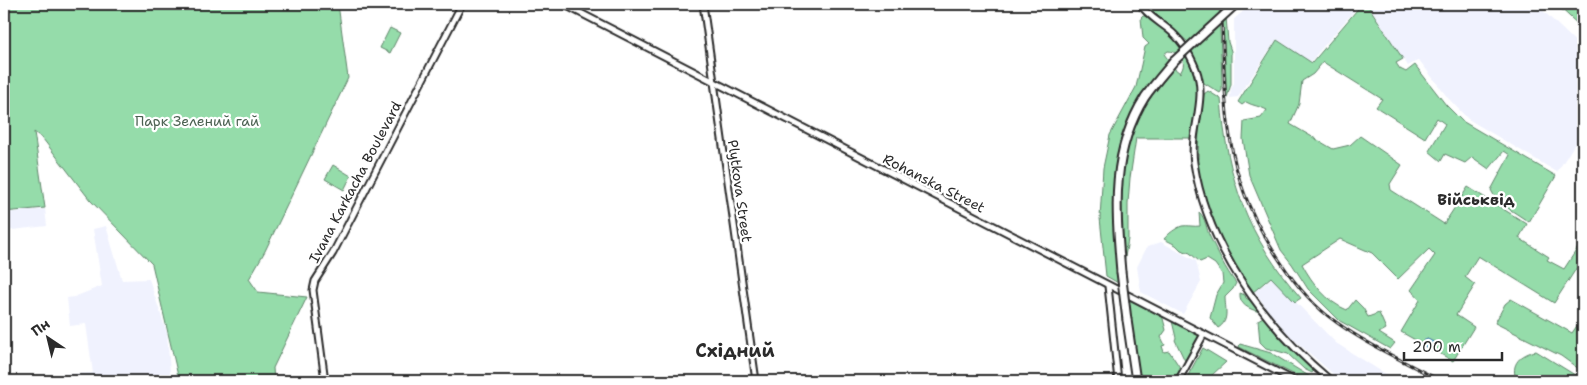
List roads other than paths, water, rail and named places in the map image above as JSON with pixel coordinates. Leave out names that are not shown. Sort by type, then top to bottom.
[{"type":"highway","points":[[1136,381],[1121,272],[1116,203],[1118,170],[1125,142],[1146,97],[1174,61],[1236,4]]},
{"type":"street","name":"Ivana Karkacha Boulevard","points":[[325,381],[314,284],[333,253],[462,4]]},
{"type":"street","name":"Rohanska Street","points":[[562,4],[1295,381]]},
{"type":"street","name":"Plytkova Street","points":[[703,4],[756,381]]},
{"type":"street","points":[[1140,4],[1181,42],[1199,77],[1200,92],[1194,138],[1194,163],[1206,209],[1233,269],[1265,315],[1328,380]]},
{"type":"street","points":[[1108,286],[1118,381]]},
{"type":"street","points":[[1178,381],[1204,334]]},
{"type":"water","points":[[1426,338],[1436,343],[1432,351],[1422,345]]},
{"type":"railway","points":[[1221,4],[1226,98],[1233,154],[1246,197],[1264,236],[1298,286],[1328,316],[1373,346],[1441,381]]},
{"type":"district","name":"Військвід","points":[[1476,199]]},
{"type":"district","name":"Східний","points":[[735,350]]},
{"type":"park label","name":"Парк Зелений гай","points":[[197,121]]}]
